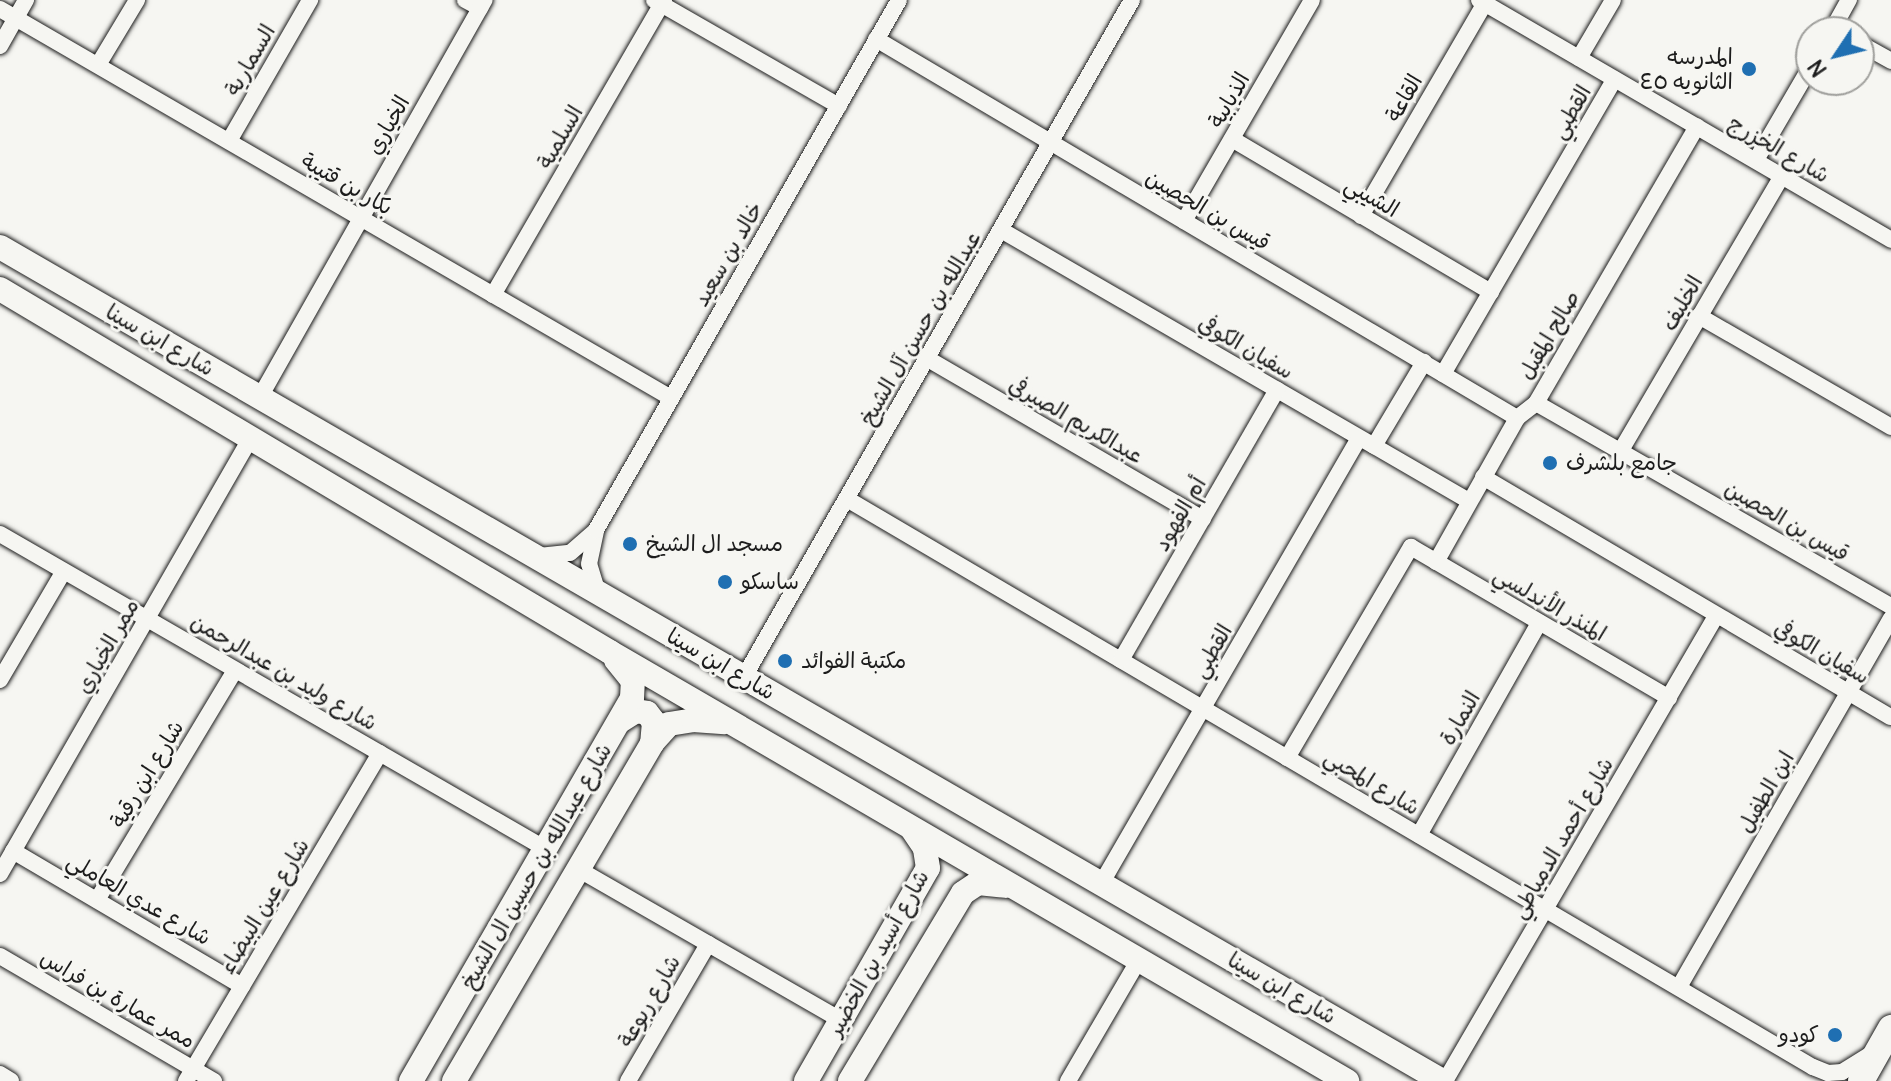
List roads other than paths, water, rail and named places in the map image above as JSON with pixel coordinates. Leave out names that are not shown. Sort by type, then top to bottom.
[{"type":"main road","points":[[1861,1081],[1885,1039]]},
{"type":"street","points":[[0,46],[26,0]]},
{"type":"street","points":[[98,65],[137,0]]},
{"type":"street","name":"السمارية","points":[[229,141],[310,0]]},
{"type":"street","name":"خالد بن سعيد","points":[[598,593],[589,564],[596,530],[899,0]]},
{"type":"street","name":"عبدالله بن حسن آل الشيخ","points":[[744,677],[1132,0]]},
{"type":"street","name":"الذيابية","points":[[1184,221],[1312,0]]},
{"type":"street","points":[[1579,58],[1613,0]]},
{"type":"street","points":[[660,1],[839,106]]},
{"type":"street","name":"السلمية","points":[[493,295],[660,1]]},
{"type":"street","name":"شارع الخزرج","points":[[1482,2],[1891,240]]},
{"type":"street","name":"القاعة","points":[[1361,216],[1482,2]]},
{"type":"street","name":"الخياري","points":[[260,397],[476,3]]},
{"type":"street","name":"بكار بن قتيبة","points":[[0,9],[671,398]]},
{"type":"street","name":"قيس بن الحصين","points":[[876,39],[1517,418]]},
{"type":"street","name":"القطبي","points":[[1443,374],[1615,79]]},
{"type":"street","points":[[1756,160],[1795,93]]},
{"type":"street","name":"صالح المقبل","points":[[1436,562],[1517,418],[1536,403],[1697,126]]},
{"type":"street","name":"الشيبي","points":[[1232,139],[1491,292]]},
{"type":"street","name":"الخليف","points":[[1620,452],[1782,176]]},
{"type":"street","name":"سفيان الكوفي","points":[[1001,230],[1469,501]]},
{"type":"street","name":"شارع ابن سينا","points":[[0,247],[1443,1081]]},
{"type":"street","name":"شارع ابن سينا","points":[[0,289],[730,723],[1347,1081]]},
{"type":"street","points":[[1699,316],[1891,427]]},
{"type":"street","points":[[171,393],[190,358]]},
{"type":"street","name":"عبدالكريم الصيرفي","points":[[928,359],[1203,519]]},
{"type":"street","points":[[1374,446],[1424,362]]},
{"type":"street","name":"أم الفهود","points":[[1121,660],[1277,390]]},
{"type":"street","name":"قيس بن الحصين","points":[[1536,403],[1891,606]]},
{"type":"street","name":"القطبي","points":[[1101,884],[1359,438]]},
{"type":"street","name":"ممر الخياري","points":[[0,874],[250,439]]},
{"type":"street","name":"سفيان الكوفي","points":[[1483,477],[1891,717]]},
{"type":"street","name":"شارع المحبي","points":[[847,499],[1828,1073],[1842,1072],[1885,1039]]},
{"type":"street","name":"خالد بن سعيد","points":[[535,556],[555,557],[570,553],[596,530]]},
{"type":"street","name":"شارع وليد بن عبدالرحمن","points":[[0,534],[546,849]]},
{"type":"street","name":"المنذر الأندلسي","points":[[1287,758],[1411,547],[1669,698]]},
{"type":"street","points":[[0,680],[64,571]]},
{"type":"street","name":"شارع أحمد الدمياطي","points":[[1443,1081],[1547,909],[1716,616]]},
{"type":"street","name":"ابن الطفيل","points":[[1679,987],[1891,619]]},
{"type":"street","name":"النمارة","points":[[1419,835],[1539,623]]},
{"type":"street","name":"شارع عبدالله بن حسين ال الشيخ","points":[[411,1081],[632,698],[633,681],[610,652]]},
{"type":"street","name":"شارع ابن رقية","points":[[97,900],[235,670]]},
{"type":"street","points":[[620,721],[636,711],[647,713],[654,722],[652,743]]},
{"type":"street","name":"شارع عبدالله بن حسين ال الشيخ","points":[[454,1081],[652,743],[669,724],[693,720],[730,723]]},
{"type":"street","name":"شارع عين البيضاء","points":[[189,1075],[380,753]]},
{"type":"street","name":"شارع أسيد بن الخضير","points":[[806,1081],[928,868],[925,848],[908,824]]},
{"type":"street","name":"شارع عدي العاملي","points":[[13,851],[242,986]]},
{"type":"street","points":[[578,869],[841,1020]]},
{"type":"street","points":[[916,890],[931,879],[945,878],[954,889],[950,911]]},
{"type":"street","name":"شارع أسيد بن الخضير","points":[[850,1081],[963,893],[978,883],[1009,886]]},
{"type":"street","name":"شارع ربوعة","points":[[628,1081],[708,944]]},
{"type":"street","name":"ممر عمارة بن فراس","points":[[0,956],[189,1075],[214,1081]]},
{"type":"street","points":[[1068,1081],[1138,961]]},
{"type":"street","points":[[0,1074],[11,1081]]},
{"type":"place","name":"المدرسه الثانويه ٤٥","points":[[1749,69]]},
{"type":"place","name":"جامع بلشرف","points":[[1550,463]]},
{"type":"place","name":"مسجد ال الشيخ","points":[[630,544]]},
{"type":"place","name":"ساسكو","points":[[725,582]]},
{"type":"place","name":"مكتبة الفوائد","points":[[785,661]]},
{"type":"place","name":"كودو","points":[[1835,1035]]}]
